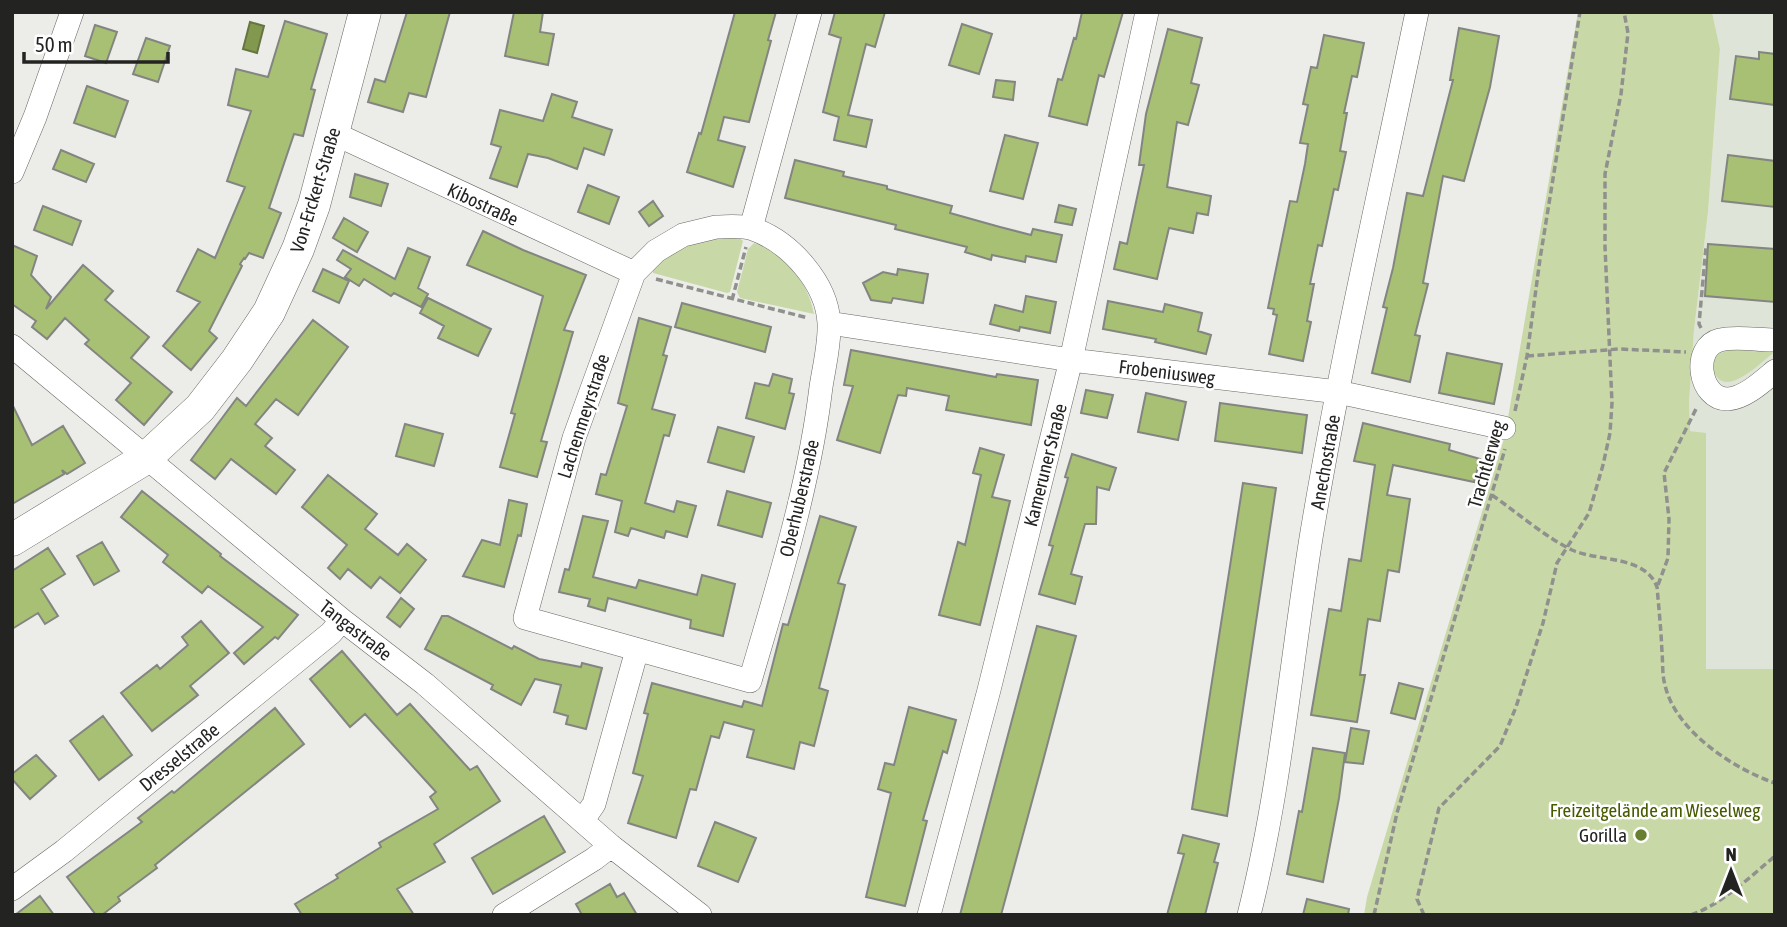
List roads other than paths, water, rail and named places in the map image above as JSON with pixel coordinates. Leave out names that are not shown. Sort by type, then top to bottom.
[{"type":"street","points":[[12,172],[35,117],[72,12]]},
{"type":"street","name":"Von-Erckert-Straße","points":[[12,540],[146,458],[200,408],[237,360],[269,312],[299,249],[314,205],[365,12]]},
{"type":"street","points":[[751,228],[810,12]]},
{"type":"street","name":"Kameruner Straße","points":[[929,915],[989,690],[1071,360],[1147,12]]},
{"type":"street","name":"Anechostraße","points":[[1249,915],[1268,831],[1311,538],[1338,392],[1417,12]]},
{"type":"street","name":"Kibostraße","points":[[333,133],[634,273]]},
{"type":"street","name":"Lachenmeyrstraße","points":[[637,650],[524,618],[574,438],[634,273],[656,251],[683,235],[716,227],[751,228]]},
{"type":"street","name":"Oberhuberstraße","points":[[637,650],[750,681],[780,579],[802,494],[818,413],[830,323],[822,294],[805,267],[785,246],[751,228]]},
{"type":"street","name":"Frobeniusweg","points":[[830,323],[1071,360],[1338,392],[1508,429]]},
{"type":"street","points":[[1775,340],[1720,340],[1707,349],[1702,368],[1706,388],[1716,397],[1730,399],[1753,389],[1775,371]]},
{"type":"street","name":"Tangastraße","points":[[12,346],[342,620],[425,684],[611,845],[700,915]]},
{"type":"street","name":"Dresselstraße","points":[[12,890],[75,842],[331,632],[342,620]]},
{"type":"street","points":[[583,820],[594,804],[637,650]]},
{"type":"street","points":[[504,915],[594,859],[611,845]]},
{"type":"place","name":"Gorilla","points":[[1641,835]]},
{"type":"park label","name":"Freizeitgelände am Wieselweg","points":[[1655,810]]}]
